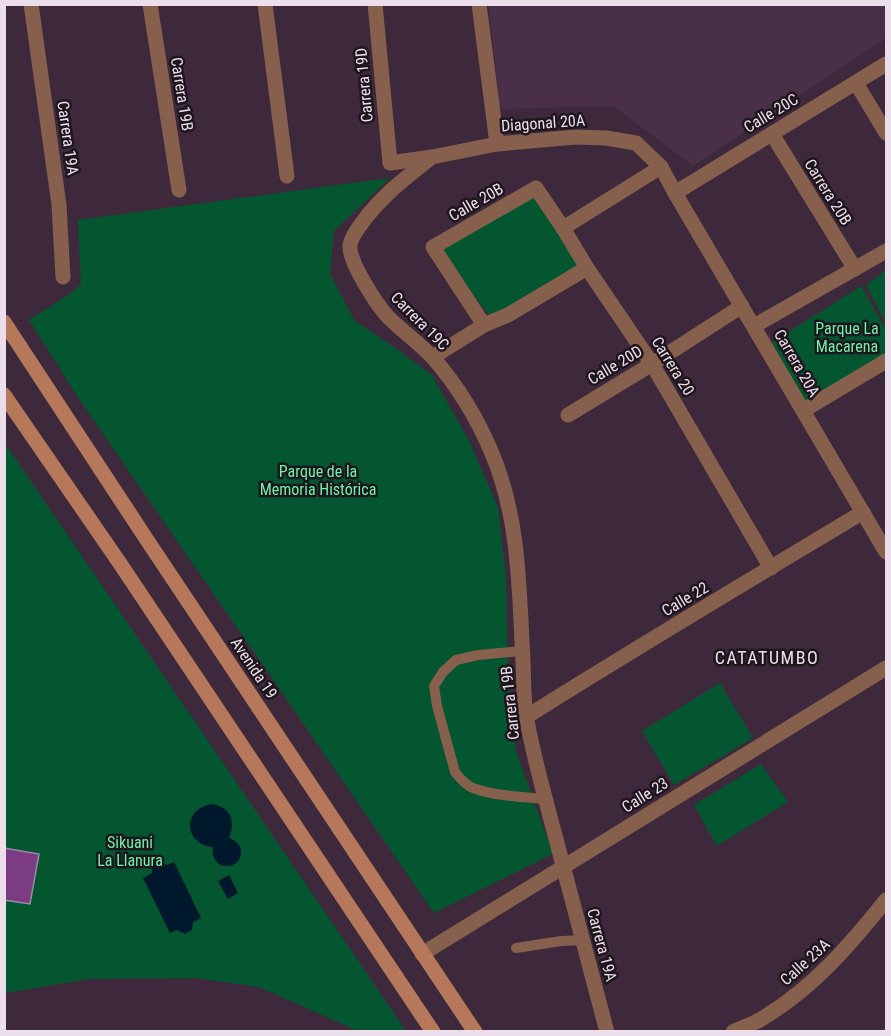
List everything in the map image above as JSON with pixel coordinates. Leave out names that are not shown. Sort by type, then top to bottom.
[{"type":"main road","name":"Avenida 19","points":[[4,322],[475,1032]]},
{"type":"main road","points":[[4,395],[126,572],[433,1032]]},
{"type":"street","name":"Carrera 19A","points":[[31,4],[59,205],[63,277]]},
{"type":"street","name":"Carrera 19B","points":[[150,4],[179,190]]},
{"type":"street","points":[[265,4],[287,176]]},
{"type":"street","name":"Carrera 19D","points":[[375,4],[390,163]]},
{"type":"street","points":[[479,4],[497,144]]},
{"type":"street","name":"Calle 20C","points":[[675,193],[886,64]]},
{"type":"street","points":[[856,83],[886,133]]},
{"type":"street","name":"Carrera 20B","points":[[771,134],[855,269]]},
{"type":"street","name":"Diagonal 20A","points":[[390,163],[497,144],[576,137],[606,138],[636,143],[662,167],[675,193]]},
{"type":"street","name":"Carrera 19C","points":[[432,157],[381,200],[354,234],[350,244],[351,254],[380,307],[433,357],[466,402],[492,452],[515,532]]},
{"type":"street","points":[[563,228],[662,167]]},
{"type":"street","name":"Carrera 20","points":[[536,188],[652,364],[771,568]]},
{"type":"street","name":"Calle 20B","points":[[484,325],[433,247],[536,188]]},
{"type":"street","name":"Carrera 20A","points":[[675,193],[886,552]]},
{"type":"street","points":[[754,326],[886,250]]},
{"type":"street","points":[[433,357],[484,325],[508,315],[587,268]]},
{"type":"street","name":"Calle 20D","points":[[568,415],[741,306]]},
{"type":"street","points":[[804,410],[886,361]]},
{"type":"street","name":"Calle 22","points":[[526,717],[862,512]]},
{"type":"street","name":"Carrera 19B","points":[[515,532],[526,717],[563,867]]},
{"type":"street","name":"Calle 23","points":[[422,954],[886,668]]},
{"type":"street","name":"Carrera 19A","points":[[563,867],[607,1032]]},
{"type":"street","name":"Calle 23A","points":[[733,1032],[761,1019],[802,991],[838,958],[886,900]]},
{"type":"lane","points":[[522,651],[478,655],[456,660],[443,672],[434,686],[437,706],[455,772],[462,780],[472,787],[509,796],[546,799]]},
{"type":"lane","points":[[516,948],[583,940]]},
{"type":"shaded area","points":[[489,5],[885,5],[885,39],[693,166],[613,106],[500,109]]},
{"type":"green space","name":"Parque de la Memoria Histórica","points":[[390,178],[334,231],[330,274],[355,321],[432,375],[468,439],[498,507],[506,577],[508,670],[516,751],[553,854],[434,913],[77,396],[29,320],[81,284],[78,220]]},
{"type":"green space","points":[[534,193],[581,269],[490,317],[438,246]]},
{"type":"green space","points":[[886,270],[886,324],[866,285]]},
{"type":"green space","name":"Parque La Macarena","points":[[861,286],[886,330],[886,356],[804,406],[768,345]]},
{"type":"green space","name":"Sikuani La Llanura","points":[[4,442],[406,1031],[358,1031],[259,987],[195,978],[89,979],[5,993]]},
{"type":"green space","points":[[720,683],[753,738],[674,785],[642,731]]},
{"type":"green space","points":[[761,764],[788,802],[717,846],[694,805]]},
{"type":"water","points":[[213,804],[228,812],[232,821],[229,838],[241,849],[240,859],[231,866],[225,866],[216,861],[213,847],[203,845],[192,833],[191,818],[203,807]]},
{"type":"water","points":[[174,862],[201,918],[193,922],[192,930],[185,934],[177,930],[170,933],[143,878],[152,873],[152,867],[160,863],[167,865]]},
{"type":"water","points":[[229,875],[238,893],[228,899],[218,881]]},
{"type":"building","points":[[4,848],[39,854],[30,904],[4,900]]},
{"type":"district","name":"CATATUMBO","points":[[767,657]]}]
